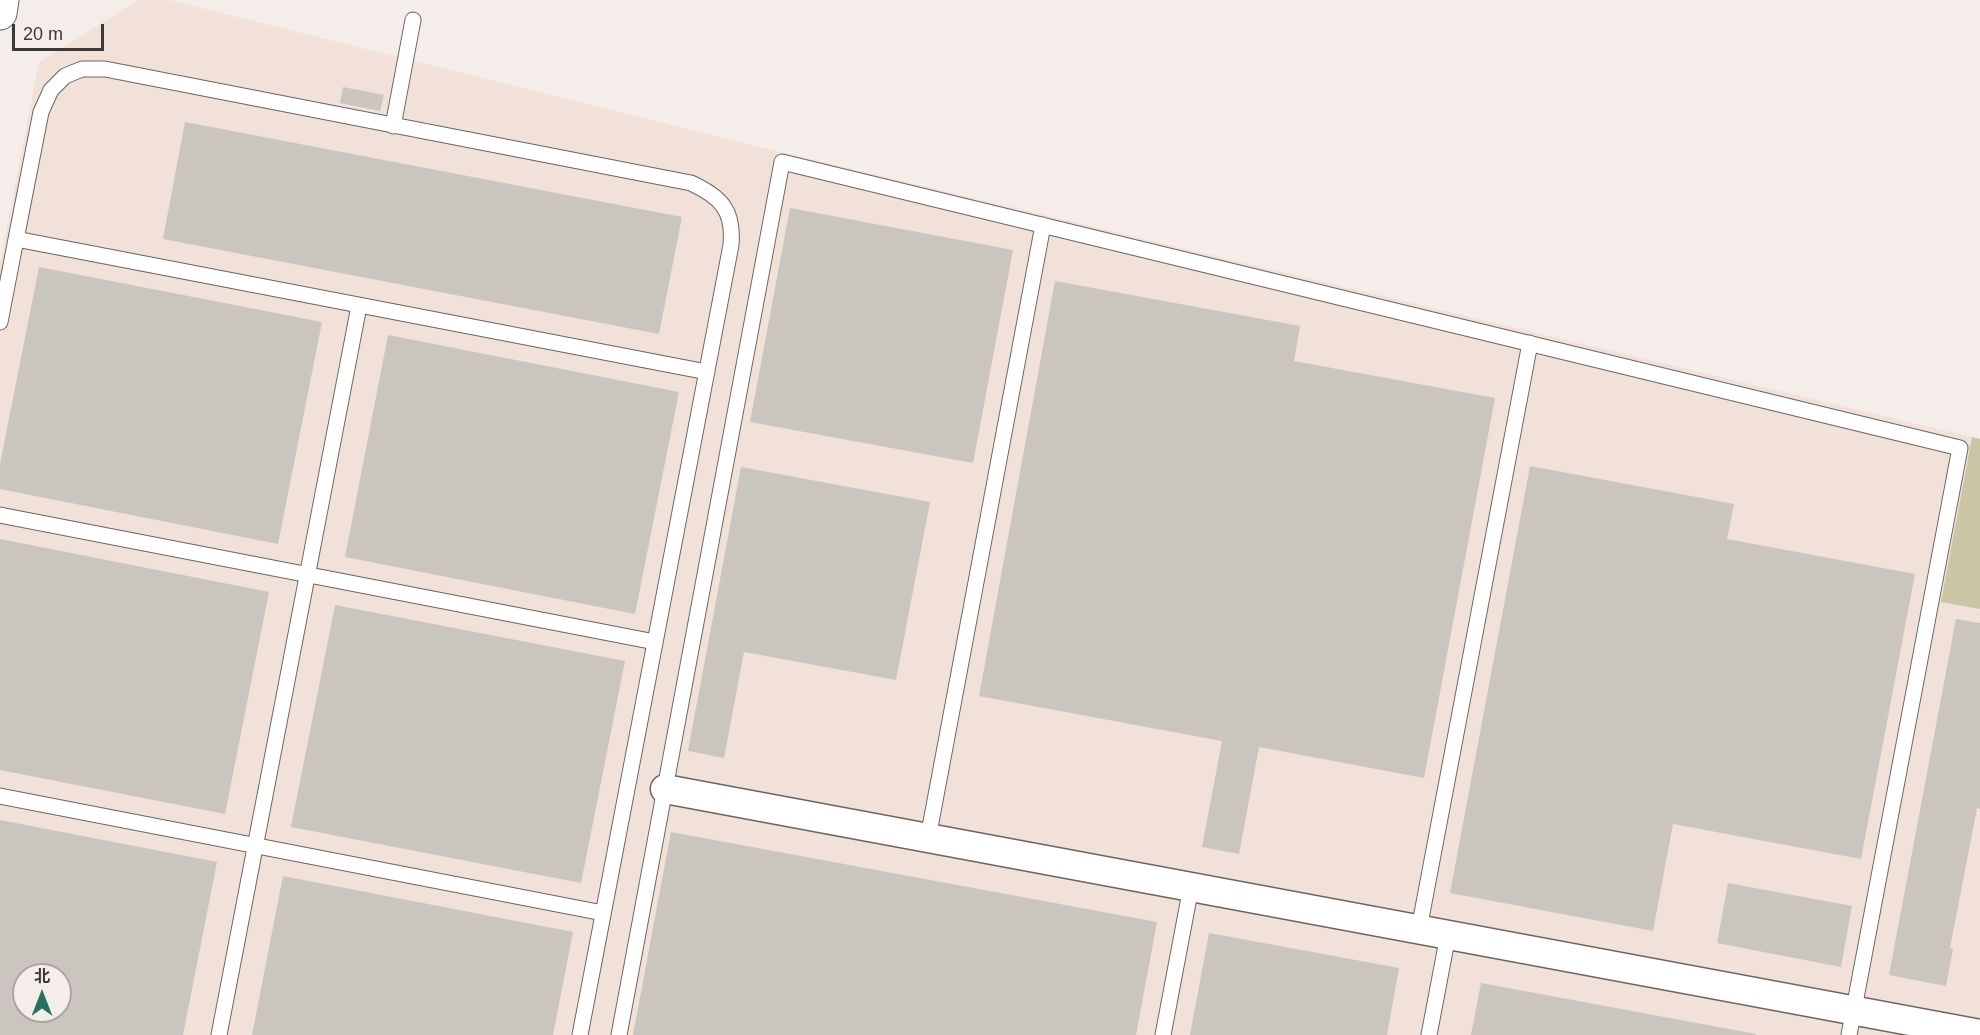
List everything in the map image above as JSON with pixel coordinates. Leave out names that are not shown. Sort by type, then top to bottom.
[{"type":"street","points":[[0,13],[2,0]]},
{"type":"street","points":[[665,789],[1419,929],[1852,1023],[1980,1034]]},
{"type":"lane","points":[[393,126],[413,20]]},
{"type":"lane","points":[[0,322],[41,112],[51,90],[65,76],[82,69],[105,69],[691,183],[710,192],[724,206],[731,222],[732,234],[580,1035]]},
{"type":"lane","points":[[619,1035],[782,162],[1960,447],[1852,1023]]},
{"type":"lane","points":[[928,838],[1043,225]]},
{"type":"lane","points":[[16,239],[707,372]]},
{"type":"lane","points":[[219,1035],[359,306]]},
{"type":"lane","points":[[1419,929],[1530,343]]},
{"type":"lane","points":[[0,515],[655,642]]},
{"type":"lane","points":[[0,796],[603,913]]},
{"type":"lane","points":[[1163,1035],[1191,887]]},
{"type":"lane","points":[[1429,1035],[1448,935]]},
{"type":"shaded area","points":[[139,0],[169,0],[760,147],[1980,439],[1980,1035],[0,1035],[0,263],[39,62]]},
{"type":"shaded area","points":[[1972,437],[1980,439],[1980,609],[1941,602]]},
{"type":"building","points":[[343,87],[384,95],[380,111],[340,103]]},
{"type":"building","points":[[185,122],[682,217],[659,334],[163,239]]},
{"type":"building","points":[[790,208],[1013,250],[973,463],[750,422]]},
{"type":"building","points":[[39,267],[322,322],[278,544],[0,489],[0,464]]},
{"type":"building","points":[[1055,281],[1300,326],[1294,361],[1495,398],[1424,778],[1259,747],[1239,854],[1202,847],[1222,741],[979,696]]},
{"type":"building","points":[[388,335],[679,392],[635,614],[345,557]]},
{"type":"building","points":[[1530,466],[1734,504],[1727,539],[1915,574],[1861,859],[1673,824],[1653,931],[1450,893]]},
{"type":"building","points":[[741,467],[930,502],[896,680],[744,652],[724,758],[688,751]]},
{"type":"building","points":[[0,539],[269,592],[225,814],[0,770]]},
{"type":"building","points":[[335,605],[625,661],[581,883],[291,827]]},
{"type":"building","points":[[1956,619],[1980,623],[1980,809],[1977,808],[1950,948],[1953,949],[1946,986],[1889,975]]},
{"type":"building","points":[[0,820],[217,862],[183,1035],[0,1035]]},
{"type":"building","points":[[671,832],[1157,922],[1136,1035],[633,1035]]},
{"type":"building","points":[[283,876],[573,932],[553,1035],[252,1035]]},
{"type":"building","points":[[1728,883],[1852,906],[1841,967],[1717,943]]},
{"type":"building","points":[[1209,933],[1399,968],[1387,1035],[1190,1035]]},
{"type":"building","points":[[1481,983],[1756,1034],[1756,1035],[1471,1035]]}]
